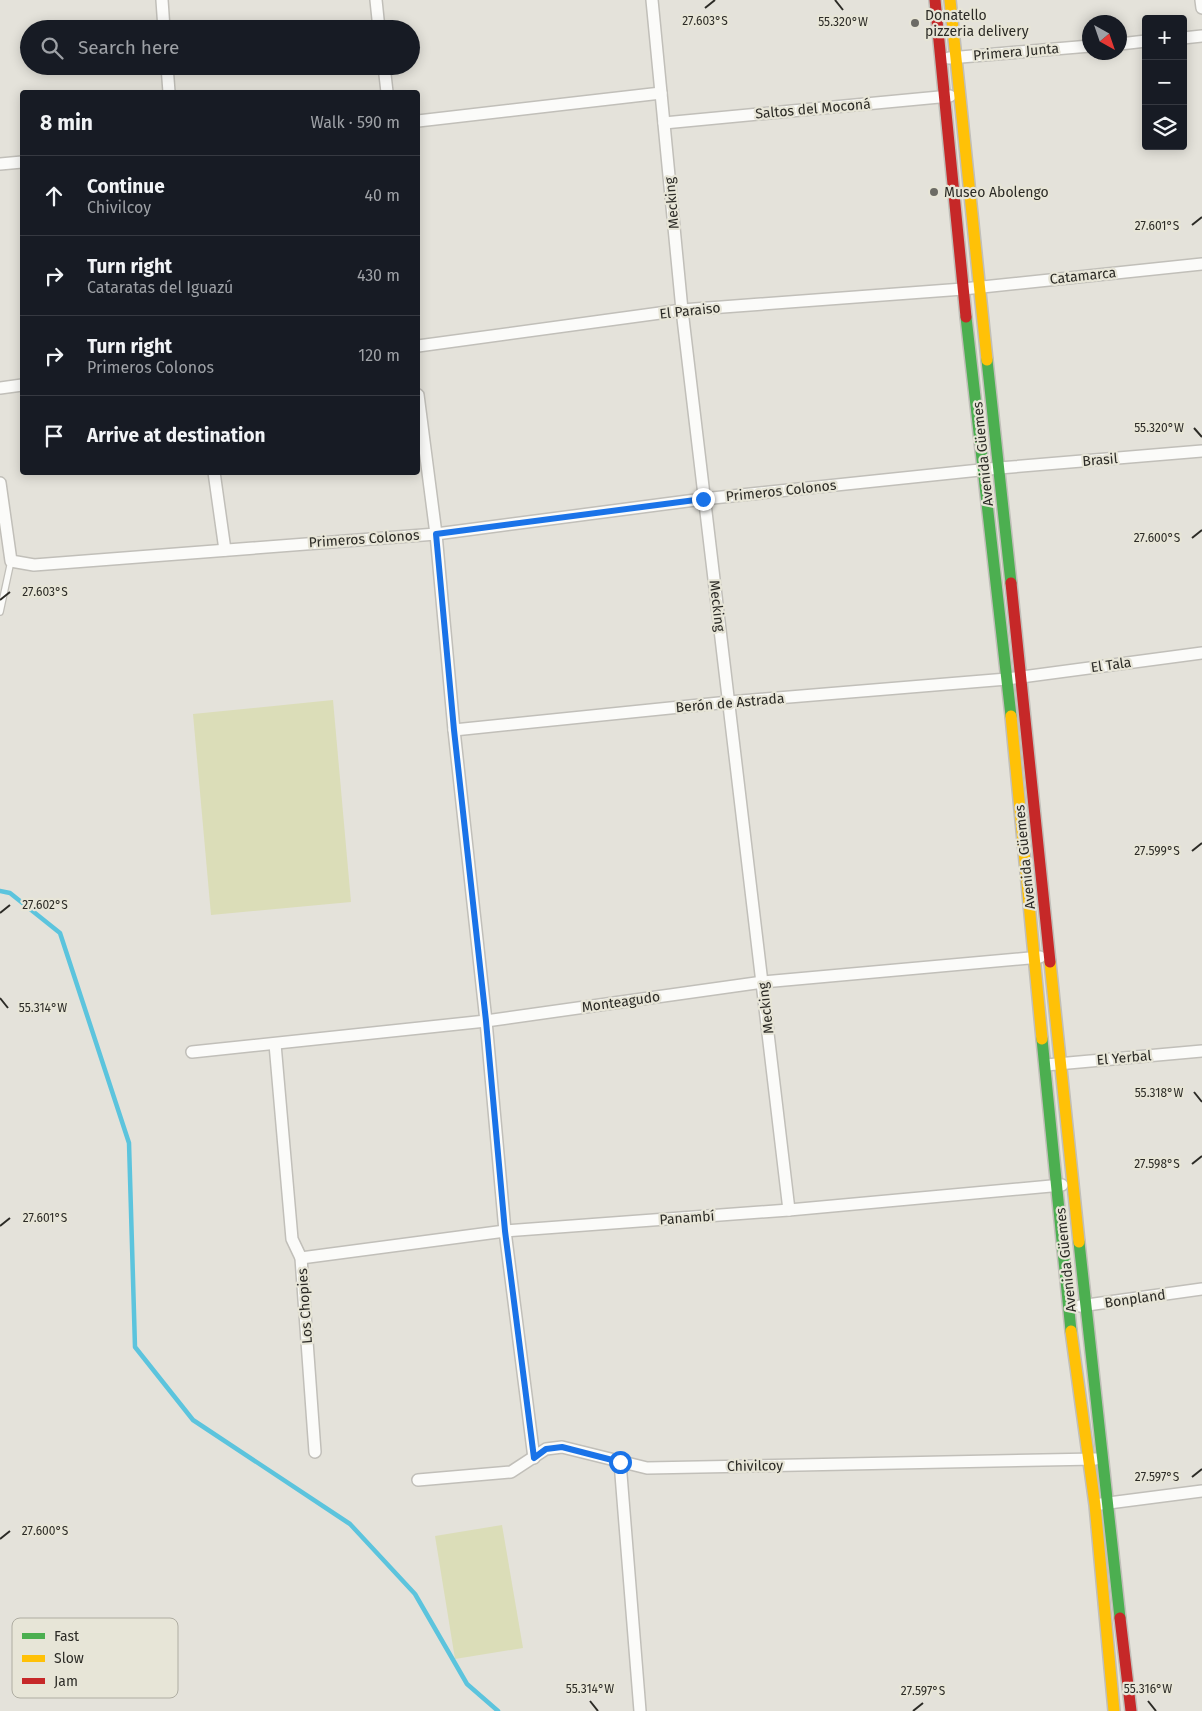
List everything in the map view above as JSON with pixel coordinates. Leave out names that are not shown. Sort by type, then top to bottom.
[{"type":"main road","name":"Avenida Güemes","points":[[934,0],[942,58],[963,289],[1008,678],[1068,1307],[1095,1505],[1114,1711]]},
{"type":"main road","name":"Avenida Güemes","points":[[950,0],[982,287],[1060,1063],[1131,1711]]},
{"type":"street","points":[[162,0],[163,20]]},
{"type":"street","points":[[376,0],[379,20]]},
{"type":"street","name":"Mecking","points":[[652,0],[682,310],[703,499],[763,982],[789,1210]]},
{"type":"street","points":[[1201,0],[1202,8]]},
{"type":"street","points":[[1187,38],[1202,36]]},
{"type":"street","points":[[1127,43],[1142,41]]},
{"type":"street","name":"Primera Junta","points":[[942,58],[1082,47]]},
{"type":"street","points":[[168,75],[169,90]]},
{"type":"street","points":[[385,75],[387,90]]},
{"type":"street","points":[[420,121],[661,93]]},
{"type":"street","name":"Saltos del Moconá","points":[[664,123],[962,95]]},
{"type":"street","points":[[0,164],[20,162]]},
{"type":"street","name":"Catamarca","points":[[963,289],[1202,264]]},
{"type":"street","name":"El Paraiso","points":[[420,346],[682,310],[963,289]]},
{"type":"street","points":[[0,388],[20,385]]},
{"type":"street","points":[[420,410],[436,534],[454,730],[486,1021],[505,1231],[534,1458]]},
{"type":"street","name":"Brasil","points":[[984,470],[1202,451]]},
{"type":"street","name":"Primeros Colonos","points":[[11,561],[34,565],[436,534],[703,499],[984,470]]},
{"type":"street","points":[[214,475],[225,550]]},
{"type":"street","points":[[0,484],[11,561]]},
{"type":"street","name":"El Tala","points":[[1008,678],[1202,653]]},
{"type":"street","name":"Berón de Astrada","points":[[454,730],[729,702],[1008,678]]},
{"type":"street","name":"Monteagudo","points":[[192,1052],[486,1021],[763,982],[1050,956]]},
{"type":"street","name":"Los Chopies","points":[[275,1044],[292,1239],[301,1258],[315,1452]]},
{"type":"street","name":"El Yerbal","points":[[1046,1065],[1202,1051]]},
{"type":"street","name":"Panambí","points":[[301,1258],[505,1231],[789,1210],[1074,1183]]},
{"type":"street","name":"Bonpland","points":[[1068,1307],[1202,1289]]},
{"type":"street","name":"Chivilcoy","points":[[418,1480],[511,1472],[546,1449],[562,1447],[647,1468],[1102,1459]]},
{"type":"street","points":[[620,1462],[640,1711]]},
{"type":"street","points":[[1095,1505],[1202,1491]]},
{"type":"lane","points":[[0,612],[11,561]]},
{"type":"green space","points":[[333,700],[351,902],[211,915],[193,714]]},
{"type":"green space","points":[[502,1525],[523,1648],[455,1659],[435,1536]]},
{"type":"waterway","points":[[0,891],[10,893],[60,933],[129,1143],[135,1347],[193,1420],[350,1524],[415,1594],[467,1684],[498,1711]]},
{"type":"traffic: fast","points":[[966,317],[1011,716]]},
{"type":"traffic: fast","points":[[987,360],[1011,583]]},
{"type":"traffic: fast","points":[[1042,1039],[1071,1331]]},
{"type":"traffic: fast","points":[[1079,1242],[1120,1618]]},
{"type":"traffic: slow","points":[[950,0],[987,360]]},
{"type":"traffic: slow","points":[[1011,716],[1042,1039]]},
{"type":"traffic: slow","points":[[1050,962],[1079,1242]]},
{"type":"traffic: slow","points":[[1071,1331],[1095,1505],[1114,1711]]},
{"type":"traffic: jam","points":[[935,0],[966,317]]},
{"type":"traffic: jam","points":[[1011,583],[1050,962]]},
{"type":"traffic: jam","points":[[1120,1618],[1131,1711]]},
{"type":"place","name":"Donatello pizzeria delivery","points":[[915,23]]},
{"type":"place","name":"Museo Abolengo","points":[[934,192]]},
{"type":"route","points":[[620,1462],[562,1447],[546,1449],[534,1458],[505,1231],[486,1021],[454,730],[436,534],[703,499]]}]
